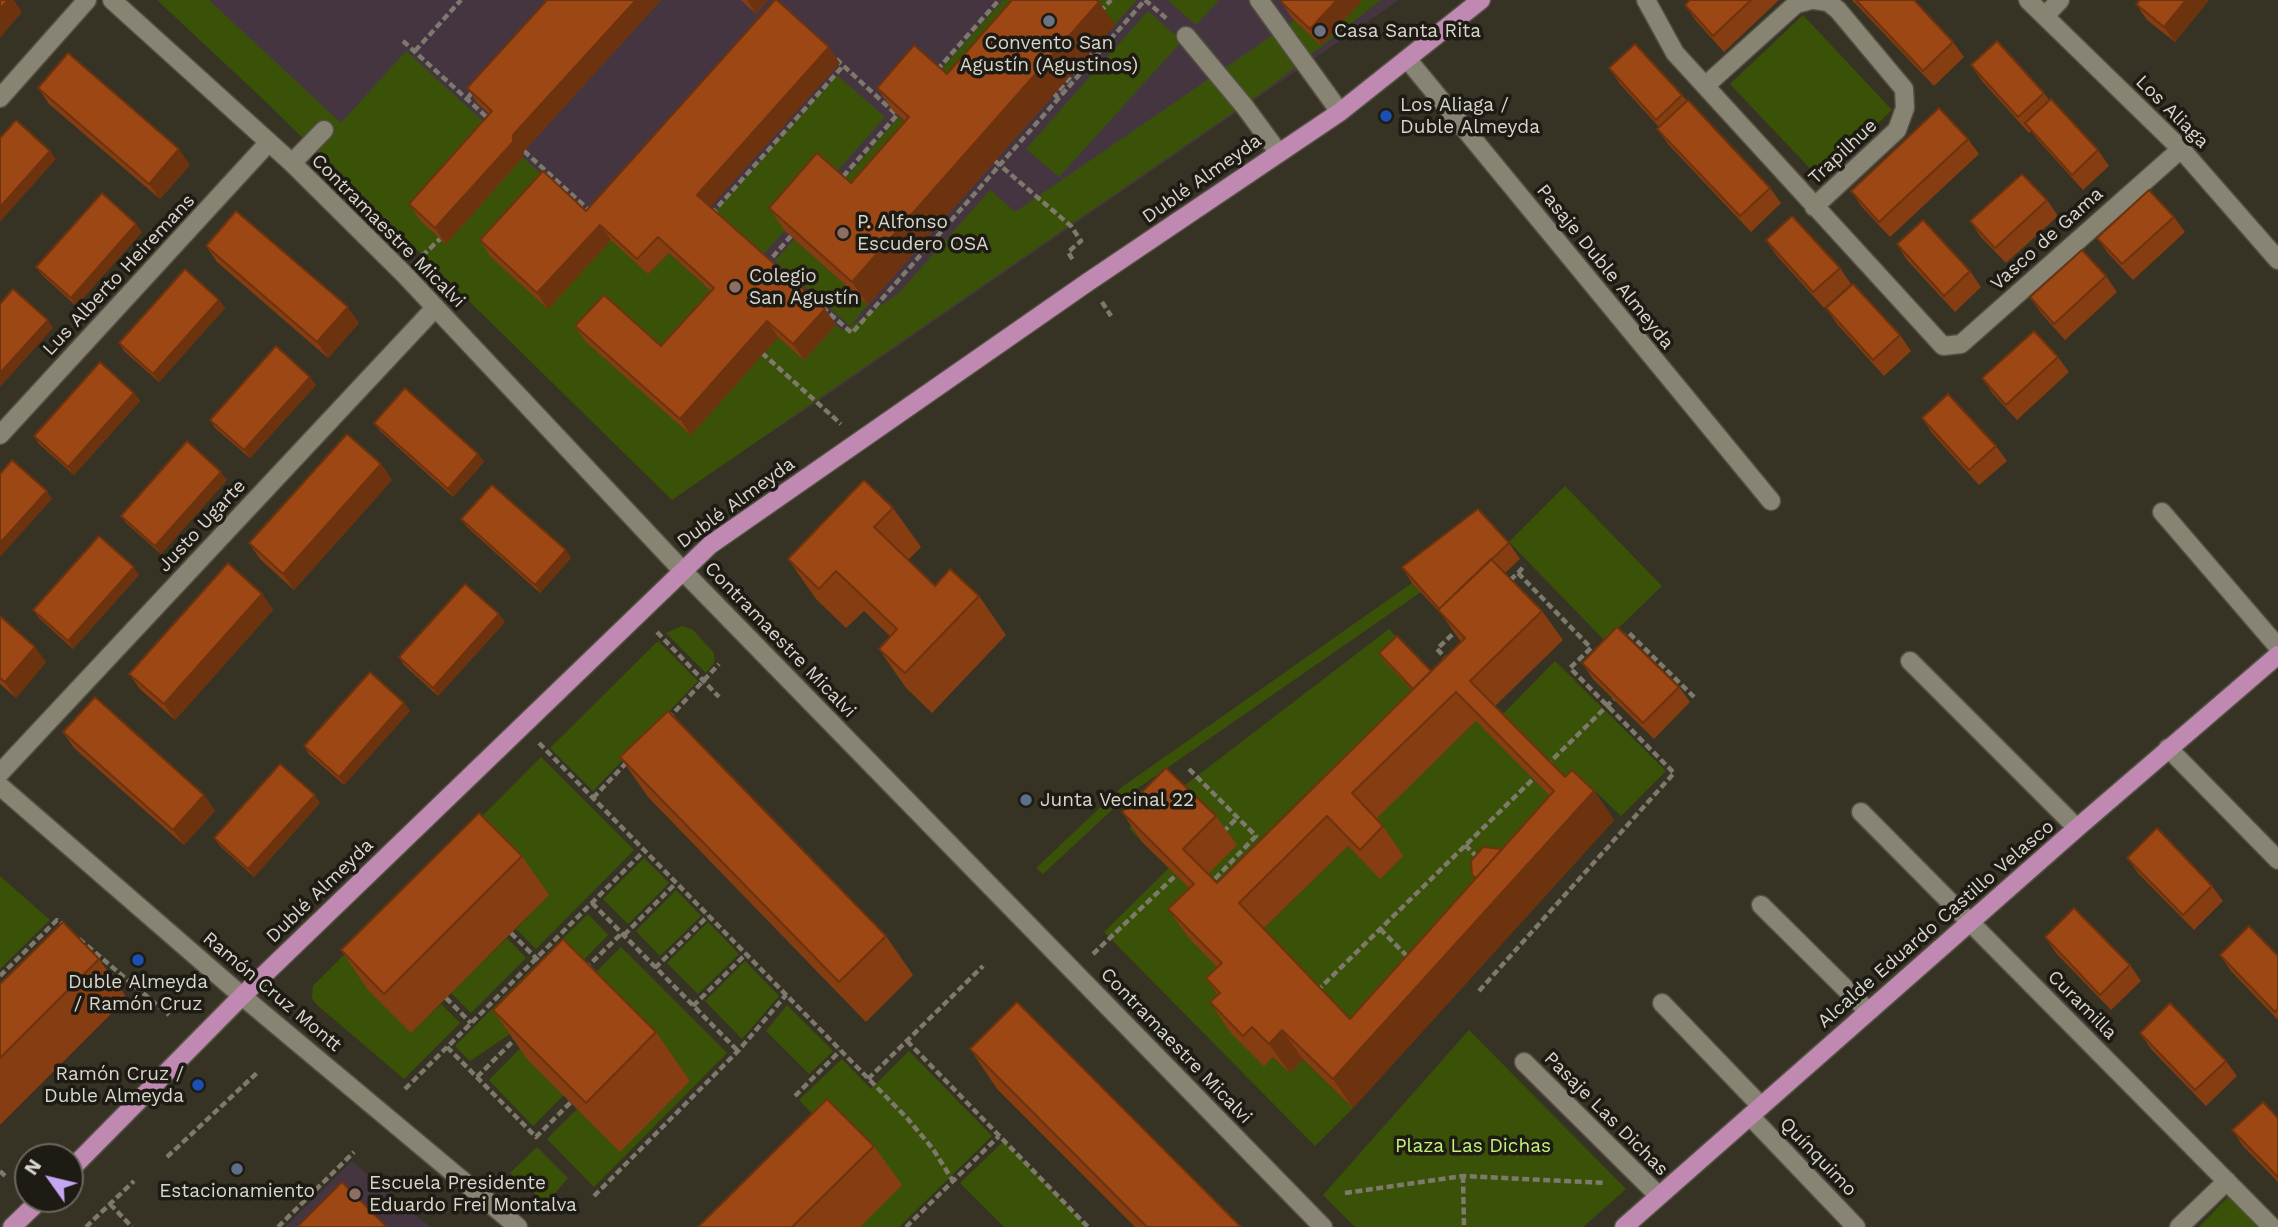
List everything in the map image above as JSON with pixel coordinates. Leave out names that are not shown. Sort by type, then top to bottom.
[{"type":"main road","name":"Dublé Almeyda","points":[[84,1156],[242,996],[681,569],[710,545],[1339,112],[1481,0]]},
{"type":"main road","name":"Alcalde Eduardo Castillo Velasco","points":[[1624,1227],[1969,922],[2278,655]]},
{"type":"main road","points":[[12,1227],[26,1213]]},
{"type":"street","points":[[0,98],[88,0]]},
{"type":"street","name":"Contramaestre Micalvi","points":[[112,0],[292,163],[435,308],[681,569],[1323,1227]]},
{"type":"street","points":[[1259,0],[1339,112]]},
{"type":"street","name":"Trapilhue","points":[[1646,0],[1675,53],[1937,343]]},
{"type":"street","name":"Trapilhue","points":[[1705,86],[1796,4],[1813,0],[1828,2],[1838,10],[1904,89],[1905,108],[1897,130],[1814,207]]},
{"type":"street","name":"Los Aliaga","points":[[2028,0],[2181,149],[2278,260]]},
{"type":"street","points":[[2045,16],[2060,0]]},
{"type":"street","points":[[1186,36],[1245,107],[1278,152]]},
{"type":"street","name":"Pasaje Duble Almeyda","points":[[1408,60],[1770,501]]},
{"type":"street","points":[[292,163],[324,130]]},
{"type":"street","name":"Lus Alberto Heiremans","points":[[0,435],[269,142]]},
{"type":"street","name":"Vasco de Gama","points":[[1937,343],[1949,347],[1961,344],[2181,149]]},
{"type":"street","name":"Justo Ugarte","points":[[0,773],[435,308]]},
{"type":"street","points":[[2162,512],[2278,647]]},
{"type":"street","points":[[1910,661],[2077,828]]},
{"type":"street","points":[[2168,748],[2278,860]]},
{"type":"street","name":"Ramón Cruz Montt","points":[[0,786],[242,996],[518,1227]]},
{"type":"street","name":"Curamilla","points":[[1861,812],[2272,1227]]},
{"type":"street","points":[[1760,905],[1868,1011]]},
{"type":"street","name":"Quínquimo","points":[[1662,1003],[1856,1227]]},
{"type":"street","name":"Pasaje Las Dichas","points":[[1524,1062],[1659,1196]]},
{"type":"street","points":[[2184,1225],[2227,1181]]},
{"type":"path","points":[[415,51],[461,0]]},
{"type":"path","points":[[935,72],[999,0]]},
{"type":"path","points":[[1100,12],[1111,0]]},
{"type":"path","points":[[821,306],[852,333],[998,163],[1144,0]]},
{"type":"path","points":[[403,41],[492,122]]},
{"type":"path","points":[[1058,98],[1055,96],[1102,43],[1100,41]]},
{"type":"path","points":[[831,55],[897,115],[839,181]]},
{"type":"path","points":[[723,220],[714,212],[843,66]]},
{"type":"path","points":[[467,99],[476,89]]},
{"type":"path","points":[[524,151],[593,214]]},
{"type":"path","points":[[998,163],[1071,226]]},
{"type":"path","points":[[588,219],[602,203]]},
{"type":"path","points":[[769,261],[791,236]]},
{"type":"path","points":[[760,253],[780,270]]},
{"type":"path","points":[[762,353],[817,402]]},
{"type":"path","points":[[1506,583],[1525,565]]},
{"type":"path","points":[[1518,573],[1598,654]]},
{"type":"path","points":[[1453,666],[1437,649],[1467,621]]},
{"type":"path","points":[[657,632],[719,697]]},
{"type":"path","points":[[1620,641],[1629,633],[1694,697]]},
{"type":"path","points":[[1479,991],[1674,773],[1570,668],[1591,648]]},
{"type":"path","points":[[658,729],[719,664]]},
{"type":"path","points":[[1546,766],[1614,699]]},
{"type":"path","points":[[521,725],[868,1079],[933,1149],[953,1181]]},
{"type":"path","points":[[593,798],[630,759]]},
{"type":"path","points":[[1189,769],[1256,836],[1209,885]]},
{"type":"path","points":[[1317,992],[1533,779]]},
{"type":"path","points":[[1223,832],[1237,818]]},
{"type":"path","points":[[1465,845],[1481,861]]},
{"type":"path","points":[[405,1089],[644,851]]},
{"type":"path","points":[[1110,939],[1176,875]]},
{"type":"path","points":[[584,970],[676,883]]},
{"type":"path","points":[[592,903],[738,1051]]},
{"type":"path","points":[[655,968],[708,916]]},
{"type":"path","points":[[0,976],[57,920],[67,928]]},
{"type":"path","points":[[1380,929],[1414,963]]},
{"type":"path","points":[[511,933],[551,974]]},
{"type":"path","points":[[77,937],[169,1015]]},
{"type":"path","points":[[693,1006],[746,954]]},
{"type":"path","points":[[868,1079],[983,966]]},
{"type":"path","points":[[594,1196],[738,1051],[786,995]]},
{"type":"path","points":[[446,998],[471,1023]]},
{"type":"path","points":[[477,1077],[526,1028]]},
{"type":"path","points":[[906,1041],[1088,1227]]},
{"type":"path","points":[[447,1046],[536,1138],[571,1102]]},
{"type":"path","points":[[795,1096],[840,1051]]},
{"type":"path","points":[[167,1157],[260,1071]]},
{"type":"path","points":[[906,1227],[999,1136]]},
{"type":"path","points":[[278,1227],[354,1152]]},
{"type":"path","points":[[0,1171],[5,1176]]},
{"type":"path","points":[[1345,1192],[1463,1176],[1611,1184]]},
{"type":"path","points":[[1463,1176],[1464,1227]]},
{"type":"path","points":[[86,1227],[134,1181]]},
{"type":"path","points":[[110,1204],[132,1227]]},
{"type":"shaded area","name":"Colegio San Agustín","points":[[183,0],[1399,0],[817,402],[677,494]]},
{"type":"shaded area","name":"Escuela Presidente Eduardo Frei Montalva","points":[[352,1161],[430,1227],[285,1227]]},
{"type":"green space","points":[[157,0],[209,0],[341,123],[406,51],[497,134],[456,232],[523,157],[648,274],[669,253],[725,304],[691,435],[778,337],[804,359],[836,325],[844,331],[899,293],[990,190],[1015,212],[1324,0],[1381,0],[1267,89],[672,500],[265,101]]},
{"type":"green space","points":[[1003,0],[1048,0],[963,97],[937,74]]},
{"type":"green space","points":[[1086,0],[1136,0],[1136,1],[1115,25]]},
{"type":"green space","points":[[1168,0],[1219,0],[1196,25]]},
{"type":"green space","points":[[1148,11],[1182,41],[1059,177],[1026,149]]},
{"type":"green space","points":[[1803,15],[1892,110],[1819,178],[1730,84]]},
{"type":"green space","points":[[837,75],[885,117],[764,254],[716,211]]},
{"type":"green space","points":[[899,117],[925,140],[867,205],[841,183]]},
{"type":"green space","points":[[794,239],[868,305],[850,326],[775,261]]},
{"type":"green space","points":[[1565,486],[1662,586],[1605,641],[1509,542]]},
{"type":"green space","points":[[1412,583],[1421,592],[1128,795],[1043,874],[1036,868],[1122,787]]},
{"type":"green space","points":[[682,626],[693,630],[714,653],[714,663],[706,673],[666,633]]},
{"type":"green space","points":[[1389,629],[1403,644],[1420,699],[1237,912],[1204,878],[1186,797],[1142,842],[1129,828]]},
{"type":"green space","points":[[658,641],[698,681],[593,791],[550,748]]},
{"type":"green space","points":[[1555,661],[1666,771],[1621,816],[1592,788],[1583,796],[1502,715]]},
{"type":"green space","points":[[1476,721],[1574,820],[1371,1048],[1259,933],[1348,846],[1380,879],[1372,822]]},
{"type":"green space","points":[[541,757],[634,850],[536,949],[516,929],[549,895],[411,1033],[441,1004],[460,1023],[404,1079],[316,1004],[312,998],[313,986]]},
{"type":"green space","points":[[644,858],[669,883],[628,924],[603,899]]},
{"type":"green space","points":[[1169,868],[1214,913],[1264,1065],[1273,1057],[1303,1059],[1353,1108],[1315,1146],[1104,932]]},
{"type":"green space","points":[[0,876],[50,920],[0,969]]},
{"type":"green space","points":[[676,890],[701,916],[660,956],[636,931]]},
{"type":"green space","points":[[588,914],[608,935],[565,979],[544,957]]},
{"type":"green space","points":[[708,922],[739,954],[698,994],[667,963]]},
{"type":"green space","points":[[507,938],[526,958],[471,1013],[451,993]]},
{"type":"green space","points":[[621,947],[727,1053],[594,1187],[547,1139],[577,1109],[620,1151],[564,1095],[533,1126],[489,1080]]},
{"type":"green space","points":[[745,961],[779,996],[742,1039],[705,1001]]},
{"type":"green space","points":[[534,967],[556,988],[513,1032],[470,1061],[455,1046]]},
{"type":"green space","points":[[787,1005],[833,1051],[809,1074],[766,1031]]},
{"type":"green space","name":"Plaza Las Dichas","points":[[1469,1030],[1626,1189],[1583,1227],[1355,1227],[1323,1195]]},
{"type":"green space","points":[[909,1051],[992,1136],[899,1227],[714,1227],[820,1122],[799,1100],[842,1059],[871,1089]]},
{"type":"green space","points":[[1004,1141],[1088,1227],[1004,1227],[960,1183]]},
{"type":"green space","points":[[537,1147],[568,1178],[548,1201],[540,1198],[510,1173]]},
{"type":"green space","points":[[2230,1195],[2261,1227],[2199,1227]]},
{"type":"building","points":[[0,0],[8,0],[0,9]]},
{"type":"building","points":[[547,0],[636,0],[513,135],[513,142],[435,228],[409,204],[492,111],[467,88]]},
{"type":"building","points":[[775,0],[829,47],[697,195],[825,309],[793,344],[767,321],[680,419],[575,326],[604,295],[661,346],[714,288],[658,237],[637,259],[600,225],[537,293],[480,240],[543,171],[586,211]]},
{"type":"building","points":[[1012,0],[1099,2],[852,282],[769,208],[817,153],[851,183],[909,117],[877,88],[914,45],[947,74]]},
{"type":"building","points":[[1337,0],[1310,29],[1281,2]]},
{"type":"building","points":[[1690,0],[1751,0],[1713,36],[1685,5]]},
{"type":"building","points":[[1856,0],[1914,0],[1953,42],[1923,71]]},
{"type":"building","points":[[2140,0],[2186,0],[2164,27],[2136,4]]},
{"type":"building","points":[[1997,41],[2044,93],[2018,117],[1971,65]]},
{"type":"building","points":[[1635,44],[1682,95],[1656,120],[1609,68]]},
{"type":"building","points":[[68,53],[179,149],[149,184],[38,88]]},
{"type":"building","points":[[2051,99],[2098,150],[2072,175],[2025,123]]},
{"type":"building","points":[[1688,100],[1770,188],[1740,216],[1657,129]]},
{"type":"building","points":[[1939,108],[1968,139],[1879,222],[1851,191]]},
{"type":"building","points":[[16,120],[50,151],[0,207],[0,138]]},
{"type":"building","points":[[2022,174],[2047,200],[1995,248],[1970,221]]},
{"type":"building","points":[[2149,190],[2174,217],[2122,264],[2097,238]]},
{"type":"building","points":[[102,193],[136,224],[71,298],[36,267]]},
{"type":"building","points":[[236,211],[348,307],[317,342],[206,246]]},
{"type":"building","points":[[1792,216],[1840,268],[1813,292],[1766,240]]},
{"type":"building","points":[[1923,220],[1970,271],[1944,296],[1897,244]]},
{"type":"building","points":[[2082,250],[2106,276],[2054,324],[2030,297]]},
{"type":"building","points":[[185,269],[219,300],[153,374],[119,343]]},
{"type":"building","points":[[1853,284],[1900,335],[1873,360],[1826,308]]},
{"type":"building","points":[[13,289],[48,320],[0,373],[0,304]]},
{"type":"building","points":[[2034,331],[2058,357],[2006,405],[1982,378]]},
{"type":"building","points":[[276,346],[310,377],[244,450],[210,420]]},
{"type":"building","points":[[100,362],[134,393],[68,467],[34,436]]},
{"type":"building","points":[[405,388],[478,454],[448,489],[374,423]]},
{"type":"building","points":[[1948,394],[1996,446],[1969,470],[1922,418]]},
{"type":"building","points":[[347,434],[381,464],[283,574],[249,543]]},
{"type":"building","points":[[187,441],[221,472],[155,546],[121,516]]},
{"type":"building","points":[[12,460],[47,491],[0,543],[0,474]]},
{"type":"building","points":[[864,480],[893,508],[874,527],[935,586],[950,569],[979,596],[905,673],[879,649],[897,629],[836,571],[819,589],[788,559]]},
{"type":"building","points":[[492,485],[566,550],[535,585],[461,519]]},
{"type":"building","points":[[1478,509],[1509,543],[1439,609],[1402,567]]},
{"type":"building","points":[[99,536],[134,567],[68,641],[33,610]]},
{"type":"building","points":[[1491,559],[1542,611],[1470,681],[1565,777],[1572,770],[1594,791],[1333,1079],[1282,1030],[1269,1044],[1252,1027],[1243,1036],[1210,1002],[1220,993],[1206,978],[1222,963],[1168,909],[1194,884],[1122,812],[1166,768],[1216,816],[1183,849],[1217,883],[1465,638],[1438,610]],"holes":[[[1456,692],[1554,791],[1350,1019],[1239,903],[1327,816],[1360,850],[1383,826],[1352,793]]]},
{"type":"building","points":[[228,563],[262,594],[164,704],[129,674]]},
{"type":"building","points":[[465,584],[499,614],[433,688],[399,657]]},
{"type":"building","points":[[0,616],[35,647],[5,682],[0,678]]},
{"type":"building","points":[[1617,627],[1679,687],[1643,723],[1582,663]]},
{"type":"building","points":[[1397,636],[1431,671],[1413,689],[1379,653]]},
{"type":"building","points":[[370,672],[404,703],[339,777],[304,746]]},
{"type":"building","points":[[95,697],[204,795],[173,830],[63,732]]},
{"type":"building","points":[[668,711],[886,936],[839,982],[620,757]]},
{"type":"building","points":[[280,764],[315,795],[248,869],[214,838]]},
{"type":"building","points":[[479,813],[522,856],[384,994],[341,950]]},
{"type":"building","points":[[2157,828],[2212,886],[2183,915],[2127,858]]},
{"type":"building","points":[[1483,847],[1502,849],[1476,878],[1472,875],[1471,861]]},
{"type":"building","points":[[2074,908],[2130,965],[2100,995],[2045,937]]},
{"type":"building","points":[[63,922],[99,959],[0,1058],[0,984]]},
{"type":"building","points":[[2249,926],[2278,956],[2278,1009],[2275,1012],[2220,955]]},
{"type":"building","points":[[563,939],[656,1032],[586,1103],[493,1010]]},
{"type":"building","points":[[1017,1002],[1241,1227],[1147,1227],[970,1049]]},
{"type":"building","points":[[2170,1003],[2226,1061],[2195,1090],[2140,1033]]},
{"type":"building","points":[[827,1099],[874,1146],[792,1227],[698,1227]]},
{"type":"building","points":[[2263,1102],[2278,1118],[2278,1177],[2232,1130]]},
{"type":"building","points":[[342,1182],[387,1227],[297,1227]]},
{"type":"place","name":"Convento San Agustín (Agustinos)","points":[[1049,21]]},
{"type":"place","name":"Casa Santa Rita","points":[[1320,31]]},
{"type":"place","name":"Los Aliaga / Duble Almeyda","points":[[1386,116]]},
{"type":"place","name":"P. Alfonso Escudero OSA","points":[[843,233]]},
{"type":"place","name":"Colegio San Agustín","points":[[735,287]]},
{"type":"place","name":"Junta Vecinal 22","points":[[1026,800]]},
{"type":"place","name":"Duble Almeyda / Ramón Cruz","points":[[138,960]]},
{"type":"place","name":"Ramón Cruz / Duble Almeyda","points":[[198,1085]]},
{"type":"place","name":"Estacionamiento","points":[[237,1169]]},
{"type":"place","name":"Escuela Presidente Eduardo Frei Montalva","points":[[355,1194]]}]
